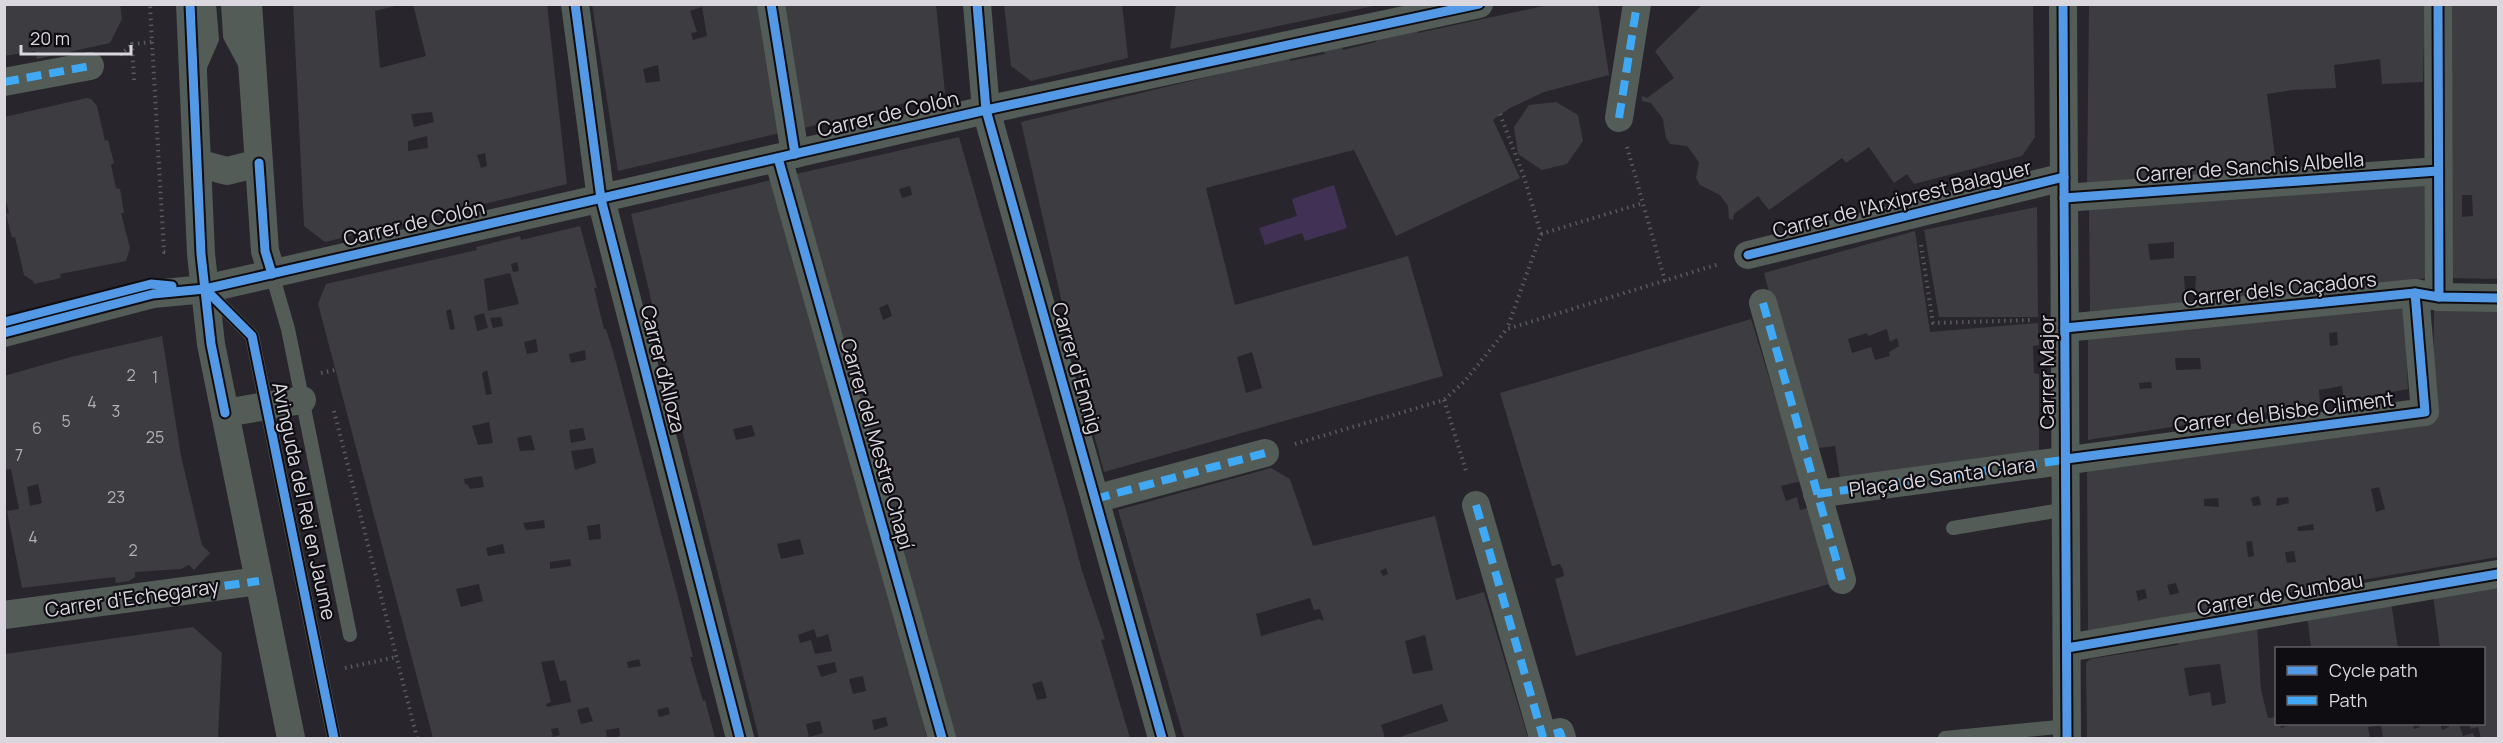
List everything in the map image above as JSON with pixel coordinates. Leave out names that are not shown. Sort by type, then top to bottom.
[{"type":"street","points":[[190,4],[201,255],[211,344],[291,738]]},
{"type":"street","points":[[248,4],[265,251],[272,274]]},
{"type":"street","name":"Carrer d'Alloza","points":[[575,4],[601,198],[740,738]]},
{"type":"street","name":"Carrer del Mestre Chapí","points":[[771,4],[786,156],[942,738]]},
{"type":"street","name":"Carrer d'Enmig","points":[[976,4],[986,110],[1162,738]]},
{"type":"street","name":"Carrer de Colón","points":[[205,289],[986,110],[1445,8],[1479,4]]},
{"type":"street","points":[[1619,118],[1637,4]]},
{"type":"street","name":"Carrer Major","points":[[2063,4],[2067,732]]},
{"type":"street","points":[[2427,295],[2438,171],[2438,4]]},
{"type":"street","points":[[4,82],[90,66]]},
{"type":"street","points":[[197,163],[227,171],[259,163]]},
{"type":"street","name":"Carrer de Sanchis Albella","points":[[2064,188],[2438,171]]},
{"type":"street","name":"Carrer de l'Arxiprest Balaguer","points":[[1748,255],[1916,212],[2064,188]]},
{"type":"street","points":[[4,322],[151,284],[205,289]]},
{"type":"street","points":[[4,333],[153,294],[205,289]]},
{"type":"street","name":"Carrer dels Caçadors","points":[[2065,323],[2427,295],[2499,298]]},
{"type":"street","name":"Carrer del Bisbe Climent","points":[[2066,459],[2425,412],[2427,295]]},
{"type":"street","points":[[1762,303],[1842,580]]},
{"type":"street","name":"Avinguda del Rei en Jaume","points":[[225,413],[302,400]]},
{"type":"street","points":[[1095,499],[1265,453]]},
{"type":"street","name":"Plaça de Santa Clara","points":[[1817,494],[2066,459]]},
{"type":"street","points":[[1476,505],[1543,737],[1560,732],[1562,738]]},
{"type":"street","name":"Carrer de Gumbau","points":[[2067,648],[2499,574]]},
{"type":"street","name":"Carrer d'Echegaray","points":[[4,615],[259,581]]},
{"type":"lane","points":[[194,83],[212,39],[210,4]]},
{"type":"lane","points":[[228,4],[230,36],[253,79]]},
{"type":"lane","points":[[272,274],[288,329],[350,635]]},
{"type":"lane","name":"Avinguda del Rei en Jaume","points":[[205,289],[252,336],[334,738]]},
{"type":"lane","points":[[1953,528],[2067,509]]},
{"type":"lane","points":[[1945,738],[2067,732]]},
{"type":"path","points":[[134,80],[132,44],[152,42],[150,4]]},
{"type":"path","points":[[1265,453],[1444,400],[1464,382],[1507,329],[1541,234],[1524,177],[1500,114]]},
{"type":"path","points":[[1619,118],[1665,281]]},
{"type":"path","points":[[1541,234],[1643,203]]},
{"type":"path","points":[[1916,212],[1933,323],[2065,323]]},
{"type":"path","points":[[1507,329],[1748,255]]},
{"type":"path","points":[[321,361],[327,384]]},
{"type":"path","points":[[1444,400],[1476,505]]},
{"type":"path","points":[[333,407],[417,738]]},
{"type":"path","points":[[321,673],[396,657]]},
{"type":"shaded area","points":[[1334,185],[1347,228],[1305,241],[1302,233],[1265,245],[1259,228],[1297,216],[1292,199]]},
{"type":"building","points":[[4,4],[120,4],[122,19],[110,43],[37,59],[35,51],[4,56]]},
{"type":"building","points":[[293,4],[403,4],[375,11],[380,68],[426,56],[413,4],[547,4],[567,184],[325,242],[304,226]],"holes":[[[432,112],[434,122],[414,127],[411,114]],[[427,136],[428,148],[408,151],[408,141]],[[485,153],[487,166],[481,168],[477,155]]]},
{"type":"building","points":[[592,4],[759,4],[784,132],[618,171]],"holes":[[[702,7],[707,36],[693,40],[691,33],[697,32],[690,11]],[[658,65],[660,81],[646,83],[643,69]]]},
{"type":"building","points":[[778,4],[936,4],[945,93],[800,129]]},
{"type":"building","points":[[1004,4],[1122,4],[1128,58],[1031,81],[1011,66]]},
{"type":"building","points":[[1176,4],[1378,4],[1378,5],[1170,49]]},
{"type":"building","points":[[1553,4],[1598,4],[1609,75],[1544,92],[1510,108],[1493,120],[1520,178],[1396,236],[1354,150],[1206,188],[1235,305],[1408,256],[1443,376],[1104,472],[1080,382],[1021,122],[1290,57],[1290,61],[1325,54],[1323,48],[1342,45],[1343,50],[1376,42],[1376,38],[1416,29],[1418,33]],"holes":[[[1252,352],[1262,388],[1246,393],[1237,357]]]},
{"type":"building","points":[[1703,4],[2033,4],[2035,137],[2022,156],[1914,184],[1907,174],[1894,183],[1869,147],[1846,163],[1842,158],[1769,210],[1758,196],[1734,214],[1733,220],[1729,219],[1728,206],[1720,195],[1700,185],[1696,178],[1699,163],[1694,155],[1687,146],[1670,144],[1666,138],[1663,119],[1651,103],[1642,101],[1642,96],[1647,98],[1674,78],[1655,51]]},
{"type":"building","points":[[2445,4],[2498,4],[2498,279],[2448,278]],"holes":[[[2462,195],[2472,195],[2473,216],[2462,217]]]},
{"type":"building","points":[[2425,5],[2423,82],[2382,84],[2380,59],[2334,65],[2336,88],[2292,90],[2267,94],[2277,172],[2087,183],[2089,6]]},
{"type":"building","points":[[87,98],[97,106],[105,141],[108,140],[114,163],[111,165],[116,188],[120,189],[124,213],[121,213],[130,248],[126,261],[60,274],[61,278],[34,284],[24,275],[15,237],[12,238],[6,214],[9,213],[4,193],[4,117]]},
{"type":"building","points":[[1556,102],[1578,115],[1583,141],[1567,164],[1542,170],[1518,154],[1514,127],[1529,105]]},
{"type":"building","points":[[959,137],[1082,571],[1105,639],[1101,640],[1130,738],[953,738],[796,174]],"holes":[[[910,186],[912,195],[902,198],[899,189]],[[888,304],[892,316],[883,320],[879,308]],[[1042,681],[1047,698],[1037,700],[1032,684]]]},
{"type":"building","points":[[2425,177],[2428,278],[2218,301],[2218,292],[2195,294],[2196,276],[2184,276],[2186,305],[2090,311],[2089,208]],"holes":[[[2174,242],[2174,258],[2150,260],[2148,244]]]},
{"type":"building","points":[[771,180],[904,648],[927,738],[759,738],[676,406],[631,214]],"holes":[[[752,425],[755,436],[736,440],[733,429]],[[800,539],[804,554],[781,559],[777,544]],[[814,629],[817,638],[828,634],[832,651],[815,654],[811,640],[800,643],[798,635]],[[835,662],[837,672],[821,677],[817,666]],[[863,676],[866,691],[853,694],[849,679]],[[886,717],[888,726],[874,730],[872,720]],[[820,721],[823,733],[809,737],[806,724]]]},
{"type":"building","points":[[2037,207],[2038,317],[1939,317],[1924,230]]},
{"type":"building","points":[[580,226],[597,288],[594,288],[604,329],[606,329],[614,355],[677,593],[693,657],[690,657],[715,738],[612,738],[620,736],[619,728],[606,730],[607,738],[433,738],[318,304],[326,284],[477,250],[476,247],[520,236],[521,240]],"holes":[[[517,262],[519,271],[513,272],[511,264]],[[510,273],[519,304],[488,311],[484,279]],[[451,309],[455,329],[450,330],[446,311]],[[484,313],[488,328],[477,331],[474,316]],[[501,317],[503,326],[493,328],[490,318]],[[536,339],[538,352],[527,354],[524,342]],[[585,350],[586,360],[571,363],[569,354]],[[487,370],[492,394],[486,395],[482,373]],[[489,422],[493,443],[478,445],[472,426]],[[583,428],[586,440],[571,443],[569,430]],[[531,435],[535,450],[520,451],[517,438]],[[593,448],[596,463],[575,470],[571,451]],[[482,476],[484,487],[470,489],[464,479]],[[544,520],[545,528],[526,530],[523,523]],[[600,524],[601,539],[589,540],[587,526]],[[503,544],[505,553],[488,556],[486,548]],[[570,559],[571,566],[550,569],[550,562]],[[479,584],[483,601],[461,607],[456,589]],[[639,659],[641,666],[628,668],[627,662]],[[554,660],[560,681],[566,680],[571,702],[547,707],[546,704],[551,702],[541,662]],[[588,707],[593,721],[581,724],[577,710]],[[668,707],[670,714],[659,717],[657,710]],[[558,728],[560,735],[553,737],[551,729]]]},
{"type":"building","points":[[1915,231],[1930,332],[2038,323],[2039,345],[2033,346],[2034,373],[2039,374],[2039,454],[1841,485],[1835,446],[1810,449],[1764,273]],"holes":[[[1887,329],[1890,342],[1897,338],[1899,346],[1889,352],[1890,356],[1875,360],[1871,347],[1852,353],[1848,339],[1867,333],[1868,336]]]},
{"type":"building","points":[[2404,298],[2408,389],[2344,401],[2342,386],[2319,390],[2320,404],[2088,440],[2088,334]],"holes":[[[2337,332],[2338,345],[2330,346],[2329,333]],[[2175,358],[2200,358],[2201,369],[2176,370]],[[2151,382],[2152,388],[2140,389],[2139,383]]]},
{"type":"building","points":[[2434,307],[2498,309],[2498,557],[2261,597],[2093,634],[2088,630],[2087,467],[2433,415]],"holes":[[[2379,487],[2385,509],[2376,512],[2371,489]],[[2259,496],[2261,505],[2253,506],[2251,498]],[[2288,497],[2289,503],[2276,506],[2277,498]],[[2218,498],[2219,507],[2204,506],[2204,499]],[[2313,524],[2314,530],[2298,531],[2297,527]],[[2252,541],[2254,556],[2248,557],[2246,542]],[[2294,551],[2296,562],[2287,563],[2285,552]],[[2176,583],[2179,593],[2170,595],[2167,585]],[[2145,589],[2147,598],[2138,601],[2136,591]]]},
{"type":"building","points":[[1751,319],[1801,481],[1781,486],[1786,501],[1797,497],[1800,510],[1811,507],[1833,583],[1576,656],[1555,579],[1564,576],[1563,570],[1560,564],[1552,566],[1500,393]]},
{"type":"building","points":[[162,336],[181,456],[202,545],[210,553],[194,570],[189,565],[181,569],[135,572],[135,577],[129,581],[116,583],[115,577],[22,588],[7,511],[19,509],[11,469],[4,470],[4,376],[71,357]],"holes":[[[38,484],[42,503],[30,506],[27,487]]]},
{"type":"building","points":[[1271,468],[1290,479],[1313,546],[1435,516],[1456,600],[1484,592],[1528,738],[1397,738],[1448,721],[1442,704],[1381,725],[1385,738],[1184,738],[1118,510]],"holes":[[[1386,568],[1388,574],[1383,576],[1380,571]],[[1310,598],[1314,610],[1320,609],[1324,621],[1319,619],[1261,636],[1256,614]],[[1425,635],[1433,670],[1413,674],[1405,641]]]},
{"type":"building","points":[[2498,579],[2498,738],[2481,738],[2478,727],[2471,729],[2469,725],[2485,725],[2485,647],[2440,647],[2433,595]]},
{"type":"building","points":[[2391,602],[2398,647],[2311,647],[2307,614]]},
{"type":"building","points":[[2257,624],[2261,690],[2268,718],[2275,717],[2275,725],[2280,725],[2281,728],[2288,725],[2381,725],[2368,727],[2370,738],[2087,738],[2086,663],[2090,659],[2178,645],[2178,642]],"holes":[[[2220,664],[2226,703],[2212,706],[2210,692],[2189,696],[2184,668]]]},
{"type":"building","points":[[193,627],[222,653],[218,738],[5,738],[5,654]]},
{"type":"building","points":[[2381,725],[2412,725],[2414,729],[2420,727],[2419,725],[2440,725],[2442,730],[2449,727],[2448,725],[2459,725],[2463,736],[2473,733],[2475,738],[2383,738]]},
{"type":"marked path","points":[[1619,118],[1637,4]]},
{"type":"marked path","points":[[4,82],[90,66]]},
{"type":"marked path","points":[[1763,303],[1842,580]]},
{"type":"marked path","points":[[1095,499],[1265,453]]},
{"type":"marked path","points":[[1817,494],[2070,459]]},
{"type":"marked path","points":[[1476,505],[1543,737],[1560,732],[1562,738]]},
{"type":"marked path","points":[[179,592],[259,581]]},
{"type":"cycle path","points":[[190,4],[201,254],[211,344],[225,413]]},
{"type":"cycle path","points":[[575,4],[601,199],[740,738]]},
{"type":"cycle path","points":[[771,4],[795,154]]},
{"type":"cycle path","points":[[977,4],[986,110],[1162,738]]},
{"type":"cycle path","points":[[4,333],[153,294],[205,289],[986,110],[1479,4]]},
{"type":"cycle path","points":[[2063,4],[2067,738]]},
{"type":"cycle path","points":[[2438,4],[2439,297]]},
{"type":"cycle path","points":[[778,158],[942,738]]},
{"type":"cycle path","points":[[259,163],[265,251],[272,274]]},
{"type":"cycle path","points":[[2064,198],[2438,171]]},
{"type":"cycle path","points":[[1748,255],[2064,177]]},
{"type":"cycle path","points":[[4,322],[151,284],[172,286]]},
{"type":"cycle path","points":[[205,289],[252,336],[334,738]]},
{"type":"cycle path","points":[[2065,328],[2415,293],[2439,297],[2498,298]]},
{"type":"cycle path","points":[[2066,459],[2425,412],[2415,293]]},
{"type":"cycle path","points":[[2067,648],[2498,574]]}]
